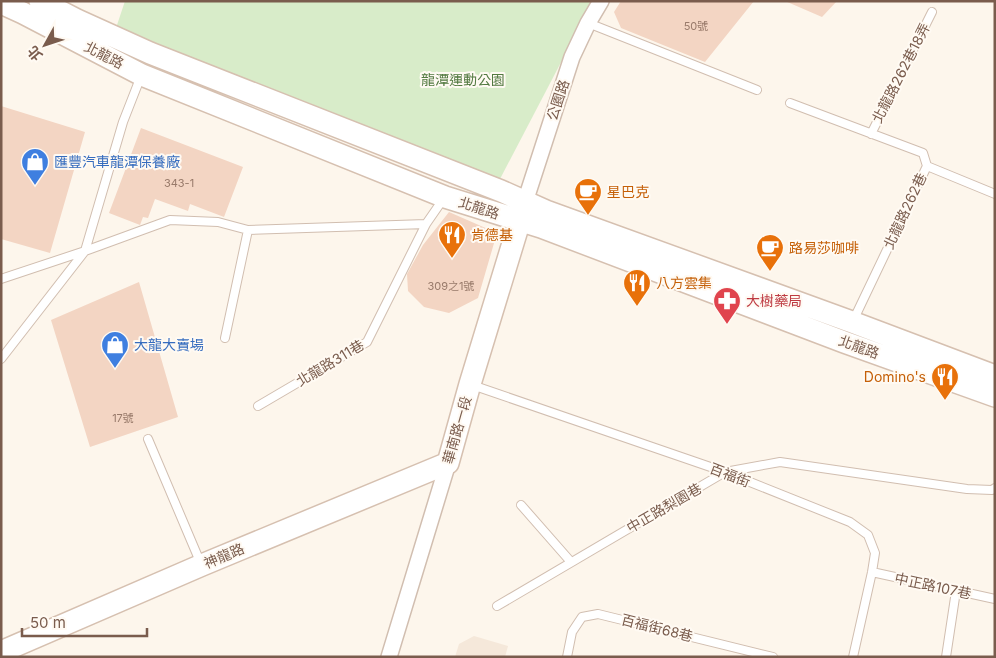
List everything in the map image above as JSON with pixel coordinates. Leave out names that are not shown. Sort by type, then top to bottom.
[{"type":"main road","name":"北龍路","points":[[40,1],[76,20],[146,64],[501,191],[522,212]]},
{"type":"main road","name":"北龍路","points":[[1,4],[146,64],[445,196],[522,212],[848,332],[995,396]]},
{"type":"main road","name":"華南路一段","points":[[448,463],[522,212]]},
{"type":"main road","name":"北龍路","points":[[848,332],[995,376]]},
{"type":"main road","name":"神龍路","points":[[1,652],[202,565],[448,463]]},
{"type":"street","points":[[46,1],[76,20]]},
{"type":"street","name":"公園路","points":[[522,212],[572,57],[600,1]]},
{"type":"street","name":"華南路一段","points":[[389,657],[448,463]]},
{"type":"lane","name":"北龍路262巷18弄","points":[[871,134],[932,12]]},
{"type":"lane","points":[[588,23],[757,90]]},
{"type":"lane","points":[[1,360],[85,251],[123,122],[146,64]]},
{"type":"lane","name":"北龍路262巷","points":[[790,103],[922,153],[926,166],[848,332]]},
{"type":"lane","points":[[926,166],[995,194]]},
{"type":"lane","name":"北龍路311巷","points":[[258,406],[367,342],[426,224],[445,196]]},
{"type":"lane","points":[[1,279],[170,220],[218,222],[248,230],[426,224]]},
{"type":"lane","points":[[225,338],[248,230]]},
{"type":"lane","name":"百福街","points":[[470,384],[726,472],[850,522],[868,535],[875,553],[853,657]]},
{"type":"lane","points":[[148,439],[202,565]]},
{"type":"lane","name":"中正路梨園巷","points":[[497,606],[726,472],[780,462],[967,489],[992,490],[995,488]]},
{"type":"lane","points":[[521,505],[571,562]]},
{"type":"lane","name":"中正路107巷","points":[[872,572],[995,599]]},
{"type":"lane","points":[[946,657],[956,591]]},
{"type":"lane","name":"百福街68巷","points":[[567,657],[572,632],[582,618],[598,614],[774,657]]},
{"type":"shaded area","points":[[474,636],[508,646],[505,657],[455,657],[459,644]]},
{"type":"green space","name":"龍潭運動公園","points":[[125,1],[593,1],[500,179],[116,28]]},
{"type":"building","points":[[621,1],[754,1],[705,62],[621,28],[614,12]]},
{"type":"building","points":[[785,1],[837,1],[822,17]]},
{"type":"building","name":"匯豐汽車龍潭保養廠","points":[[1,106],[85,132],[50,253],[1,239]]},
{"type":"building","points":[[141,128],[243,167],[224,217],[190,204],[188,211],[155,199],[148,218],[143,217],[140,225],[109,213]]},
{"type":"building","name":"肯德基","points":[[449,212],[497,233],[478,298],[449,313],[424,307],[408,291],[407,274],[423,245]]},
{"type":"building","name":"大龍大賣場","points":[[139,282],[178,417],[90,447],[51,320]]},
{"type":"place","name":"匯豐汽車龍潭保養廠","points":[[35,186]]},
{"type":"place","name":"星巴克","points":[[588,216]]},
{"type":"place","name":"肯德基","points":[[452,259]]},
{"type":"place","name":"路易莎咖啡","points":[[770,272]]},
{"type":"place","name":"八方雲集","points":[[637,307]]},
{"type":"place","name":"大樹藥局","points":[[727,325]]},
{"type":"place","name":"大龍大賣場","points":[[115,369]]},
{"type":"place","name":"Domino's","points":[[945,401]]}]
